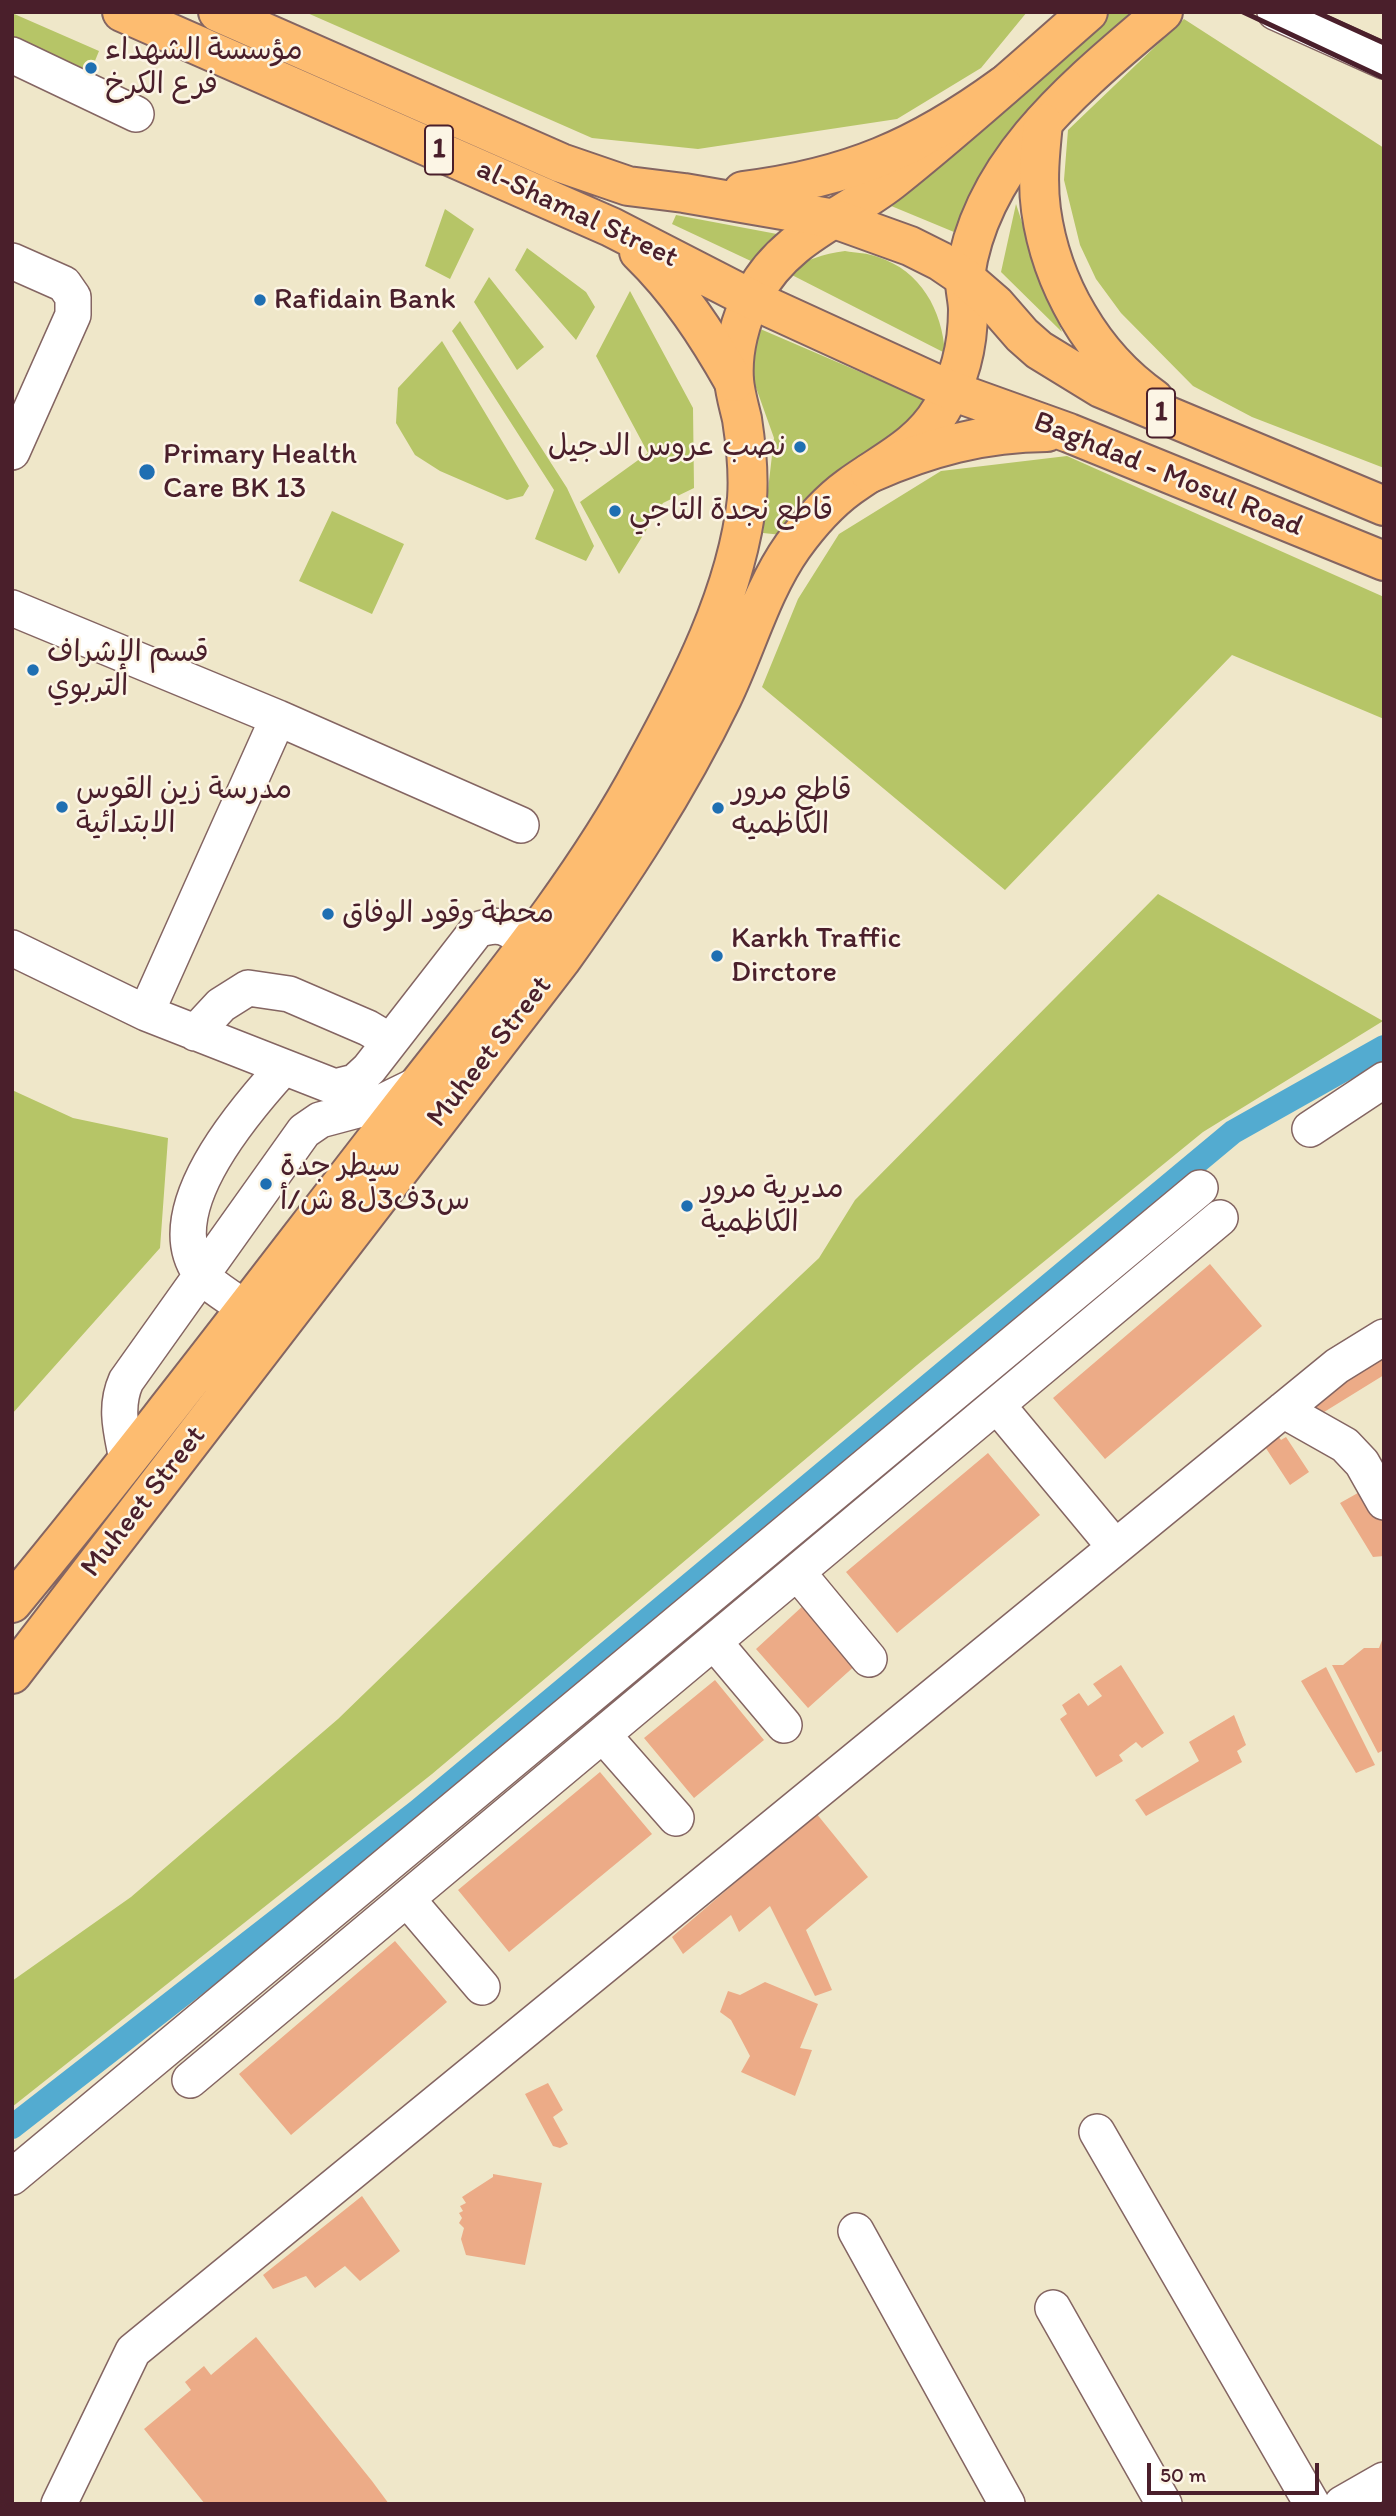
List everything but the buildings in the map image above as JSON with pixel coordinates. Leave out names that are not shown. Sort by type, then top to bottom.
[{"type":"main road","name":"al-Shamal Street","points":[[121,12],[611,227],[751,299],[952,391]]},
{"type":"main road","name":"al-Shamal Street","points":[[218,12],[561,163],[628,186],[835,219],[910,246],[940,261],[965,278]]},
{"type":"main road","points":[[734,382],[737,344],[751,299],[763,278],[795,243],[881,189],[923,156],[1088,12]]},
{"type":"main road","points":[[870,473],[900,454],[926,430],[952,391],[962,364],[968,335],[965,278],[980,222],[992,195],[1017,153],[1042,123],[1101,65],[1163,12]]},
{"type":"main road","points":[[684,193],[733,192],[782,186],[830,175],[876,160],[963,115],[1003,86]]},
{"type":"main road","points":[[1042,123],[1038,166],[1041,209],[1049,251],[1085,328],[1111,362],[1143,392],[1178,416],[1216,435]]},
{"type":"main road","points":[[611,227],[659,273],[693,313],[734,382]]},
{"type":"main road","name":"1","points":[[965,278],[995,304],[1022,335],[1057,362],[1101,388],[1384,506]]},
{"type":"main road","name":"Muheet Street","points":[[12,1603],[77,1525],[528,943],[596,849],[644,768],[707,640],[736,563],[747,491],[747,454],[734,382]]},
{"type":"main road","name":"Baghdad - Mosul Road","points":[[952,391],[1069,433],[1384,561]]},
{"type":"main road","points":[[870,473],[907,456],[947,444],[1000,435],[1069,433]]},
{"type":"main road","name":"Muheet Street","points":[[12,1674],[561,960],[652,828],[690,760],[723,697],[777,571],[792,548],[827,506],[870,473]]},
{"type":"main road","points":[[285,1256],[287,1267],[293,1276],[301,1282],[312,1283]]},
{"type":"main road","points":[[250,1303],[263,1298],[273,1302],[281,1308],[286,1318]]},
{"type":"main road","points":[[12,1558],[31,1553],[77,1525]]},
{"type":"street","points":[[1275,12],[1384,61]]},
{"type":"street","points":[[12,55],[136,114]]},
{"type":"street","points":[[12,261],[64,284],[73,297],[73,314],[12,452]]},
{"type":"street","points":[[12,608],[278,718],[521,825]]},
{"type":"street","points":[[146,1013],[278,718]]},
{"type":"street","points":[[12,948],[146,1013],[326,1085],[345,1086],[362,1075],[477,930],[492,925],[506,928],[528,943]]},
{"type":"street","points":[[195,1033],[221,1005],[247,988],[289,994],[368,1028],[390,1041]]},
{"type":"street","points":[[250,1303],[201,1275],[195,1264],[189,1240],[192,1202],[231,1131],[255,1098],[283,1068]]},
{"type":"street","points":[[1310,1129],[1384,1080]]},
{"type":"street","points":[[127,1460],[118,1412],[121,1391],[131,1372],[304,1131],[320,1120],[376,1105],[419,1084]]},
{"type":"street","points":[[12,2177],[1200,1188]]},
{"type":"street","points":[[190,2080],[1220,1218]]},
{"type":"street","points":[[59,2504],[133,2351],[1337,1366],[1384,1337]]},
{"type":"street","points":[[997,1405],[1115,1547]]},
{"type":"street","points":[[1283,1410],[1345,1445],[1362,1463],[1384,1502]]},
{"type":"street","points":[[797,1572],[869,1660]]},
{"type":"street","points":[[12,1611],[42,1634]]},
{"type":"street","points":[[713,1642],[784,1725]]},
{"type":"street","points":[[603,1734],[676,1818]]},
{"type":"street","points":[[407,1899],[482,1987]]},
{"type":"street","points":[[1097,2132],[1312,2504]]},
{"type":"street","points":[[856,2231],[1007,2504]]},
{"type":"street","points":[[1053,2308],[1164,2504]]},
{"type":"street","points":[[1342,2504],[1384,2480]]},
{"type":"green space","points":[[305,12],[1027,12],[981,68],[897,119],[698,149],[592,138]]},
{"type":"green space","points":[[1110,12],[1140,12],[997,149],[954,232],[884,203]]},
{"type":"green space","points":[[12,13],[99,51],[86,83],[12,51]]},
{"type":"green space","points":[[1184,19],[1384,148],[1384,468],[1252,417],[1193,386],[1121,313],[1096,279],[1080,245],[1064,180],[1068,130]]},
{"type":"green space","points":[[1016,204],[1036,265],[1062,332],[1001,272]]},
{"type":"green space","points":[[445,209],[474,229],[450,279],[425,266]]},
{"type":"green space","points":[[676,215],[777,234],[753,262],[672,224]]},
{"type":"green space","points":[[527,248],[586,292],[595,307],[576,340],[515,270]]},
{"type":"green space","points":[[845,251],[874,256],[893,263],[917,282],[934,307],[945,353],[786,272],[814,258]]},
{"type":"green space","points":[[489,277],[544,347],[517,370],[474,302]]},
{"type":"green space","points":[[630,291],[693,408],[694,488],[663,503],[619,574],[580,502],[648,453],[596,356]]},
{"type":"green space","points":[[460,321],[567,488],[594,546],[586,561],[535,539],[554,490],[452,331]]},
{"type":"green space","points":[[751,325],[930,402],[782,535],[763,533],[774,438],[749,368]]},
{"type":"green space","points":[[442,341],[529,486],[523,496],[507,500],[440,471],[415,455],[396,423],[398,388]]},
{"type":"green space","points":[[1067,456],[1384,597],[1384,719],[1232,655],[1005,890],[762,687],[798,599],[839,534],[941,471]]},
{"type":"green space","points":[[332,511],[404,544],[372,614],[299,581]]},
{"type":"green space","points":[[1158,894],[1383,1021],[1203,1132],[917,1365],[432,1774],[12,2107],[12,1981],[131,1897],[338,1719],[819,1258],[855,1200]]},
{"type":"green space","points":[[12,1090],[73,1118],[168,1138],[160,1248],[12,1414]]},
{"type":"waterway","points":[[12,2127],[418,1811],[1233,1132],[1384,1047]]},
{"type":"railway","points":[[1243,12],[1384,78]]},
{"type":"railway","points":[[1316,12],[1384,43]]},
{"type":"place","name":"مؤسسة الشهداء فرع الكرخ","points":[[91,68]]},
{"type":"place","name":"Rafidain Bank","points":[[260,300]]},
{"type":"place","name":"نصب عروس الدجيل","points":[[800,447]]},
{"type":"place","name":"Primary Health Care BK 13","points":[[147,472]]},
{"type":"place","name":"قاطع نجدة التاجي","points":[[615,511]]},
{"type":"place","name":"قسم الإشراف التربوي","points":[[33,670]]},
{"type":"place","name":"مدرسة زين القوس الابتدائية","points":[[62,807]]},
{"type":"place","name":"قاطع مرور الكاظميه","points":[[718,808]]},
{"type":"place","name":"محطة وقود الوفاق","points":[[328,914]]},
{"type":"place","name":"Karkh Traffic Dirctore","points":[[717,956]]},
{"type":"place","name":"سيطر جدة س3ف3ل8 ش/أ","points":[[266,1184]]},
{"type":"place","name":"مديرية مرور الكاظمية","points":[[687,1206]]}]
